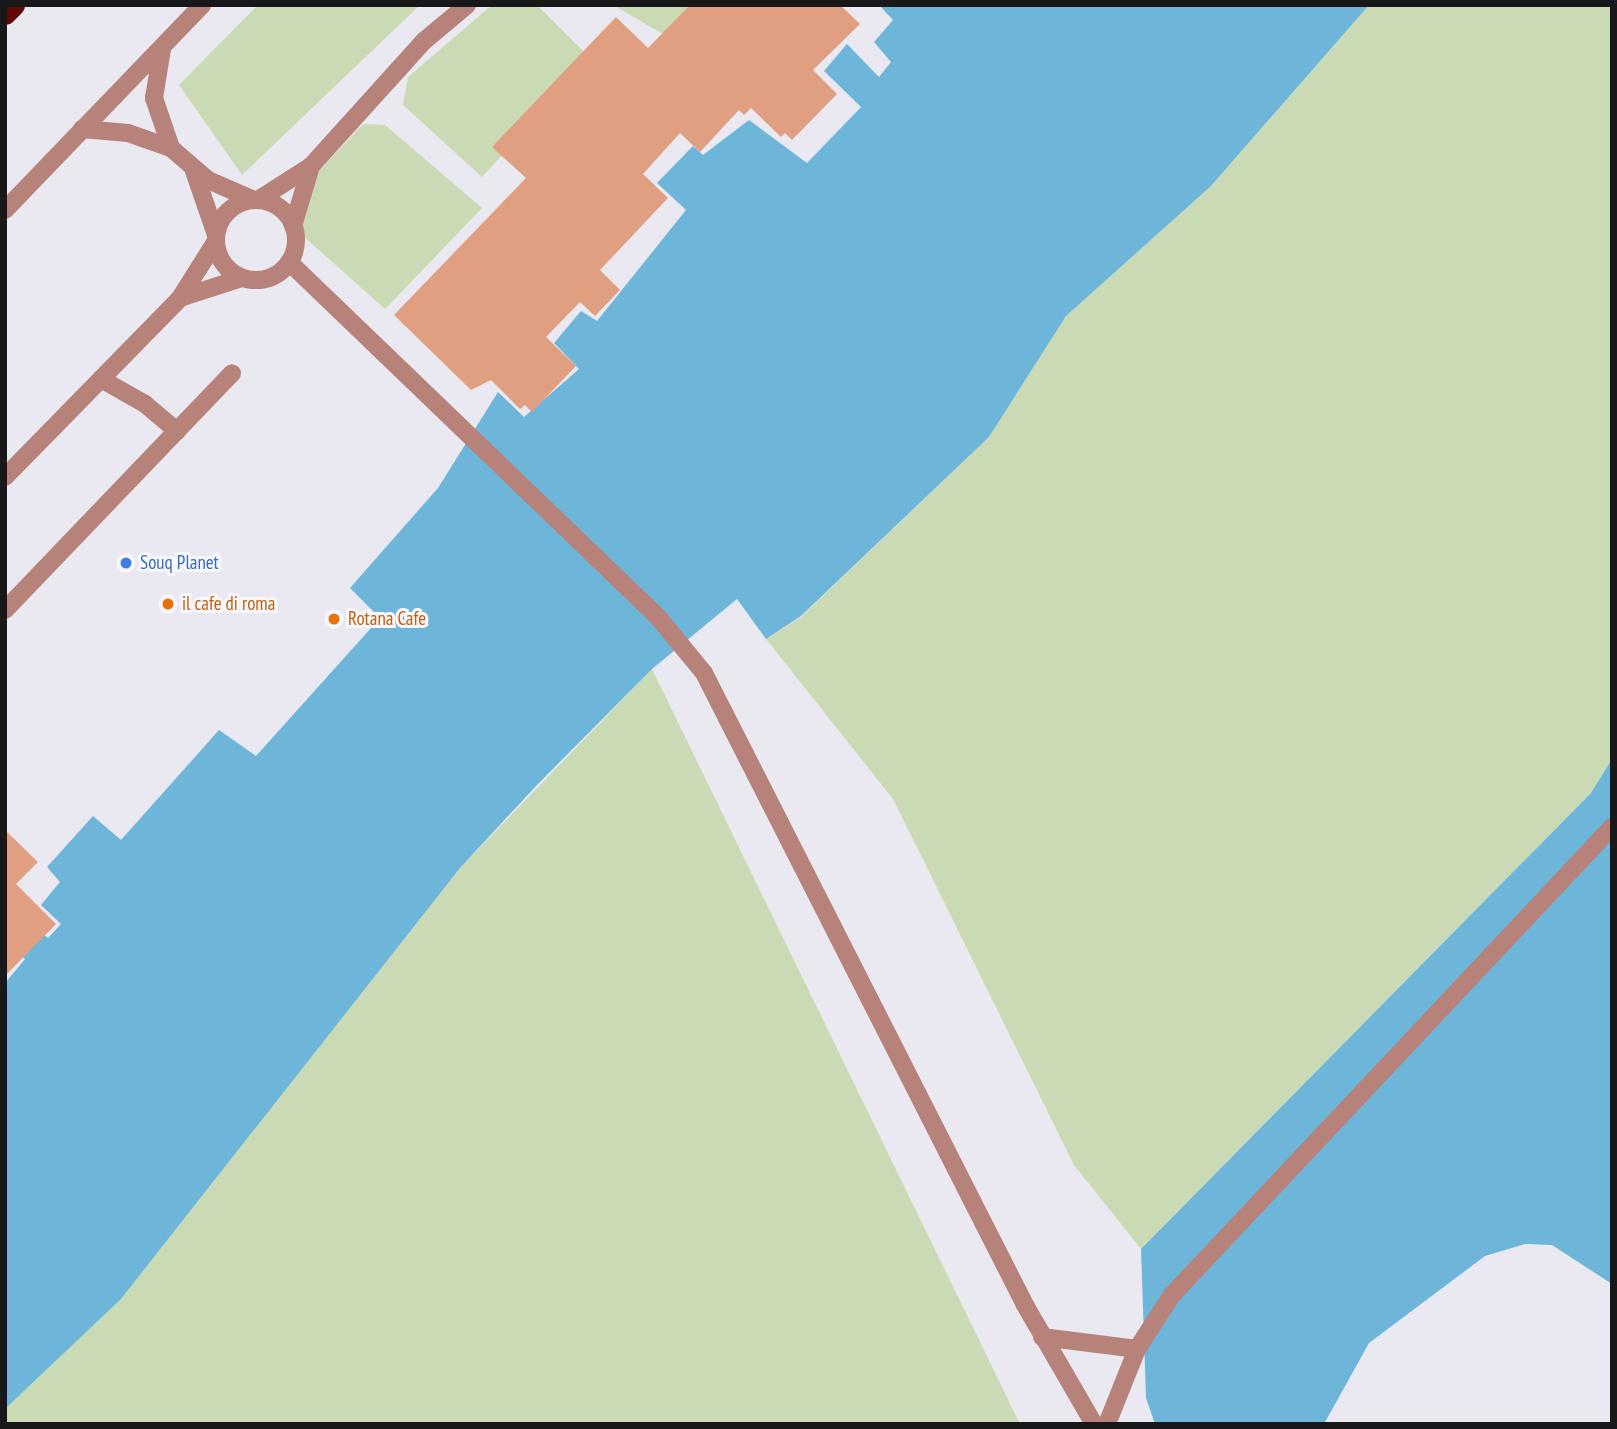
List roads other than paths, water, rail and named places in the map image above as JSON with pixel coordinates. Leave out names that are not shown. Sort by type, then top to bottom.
[{"type":"highway","points":[[5,14],[14,5]]},
{"type":"street","points":[[5,210],[202,5]]},
{"type":"street","points":[[5,477],[180,298],[216,238],[225,215],[256,200],[311,166],[424,41],[467,5]]},
{"type":"street","points":[[163,46],[154,98],[171,148]]},
{"type":"street","points":[[82,129],[128,133],[171,148],[194,171],[283,211],[293,226]]},
{"type":"street","points":[[180,298],[242,278],[263,280],[289,262],[295,244],[293,226],[311,166]]},
{"type":"street","points":[[194,171],[226,267],[242,278]]},
{"type":"street","points":[[289,262],[658,617],[704,673],[1042,1337],[1094,1424]]},
{"type":"street","points":[[5,610],[232,373]]},
{"type":"street","points":[[101,379],[134,396],[177,431]]},
{"type":"street","points":[[1107,1424],[1136,1349],[1172,1295],[1612,827]]},
{"type":"street","points":[[1042,1337],[1136,1349]]},
{"type":"water","points":[[879,5],[1369,5],[1211,186],[1066,316],[989,437],[801,616],[766,639],[737,599],[652,669],[536,786],[460,868],[121,1299],[5,1409],[5,983],[25,959],[5,943],[16,912],[48,938],[61,924],[41,905],[60,882],[47,867],[93,816],[121,840],[219,730],[256,756],[380,618],[350,588],[438,488],[498,392],[524,417],[579,369],[554,343],[581,311],[597,321],[686,210],[657,183],[693,146],[703,155],[749,120],[807,163],[861,107],[824,71],[847,44],[879,77],[891,62],[874,42],[893,20]]},
{"type":"water","points":[[1612,759],[1612,1284],[1552,1245],[1525,1244],[1485,1256],[1369,1343],[1324,1424],[1155,1424],[1146,1398],[1141,1249],[1591,793]]},
{"type":"place","name":"Souq Planet","points":[[126,563]]},
{"type":"place","name":"il cafe di roma","points":[[168,604]]},
{"type":"place","name":"Rotana Cafe","points":[[334,619]]}]
